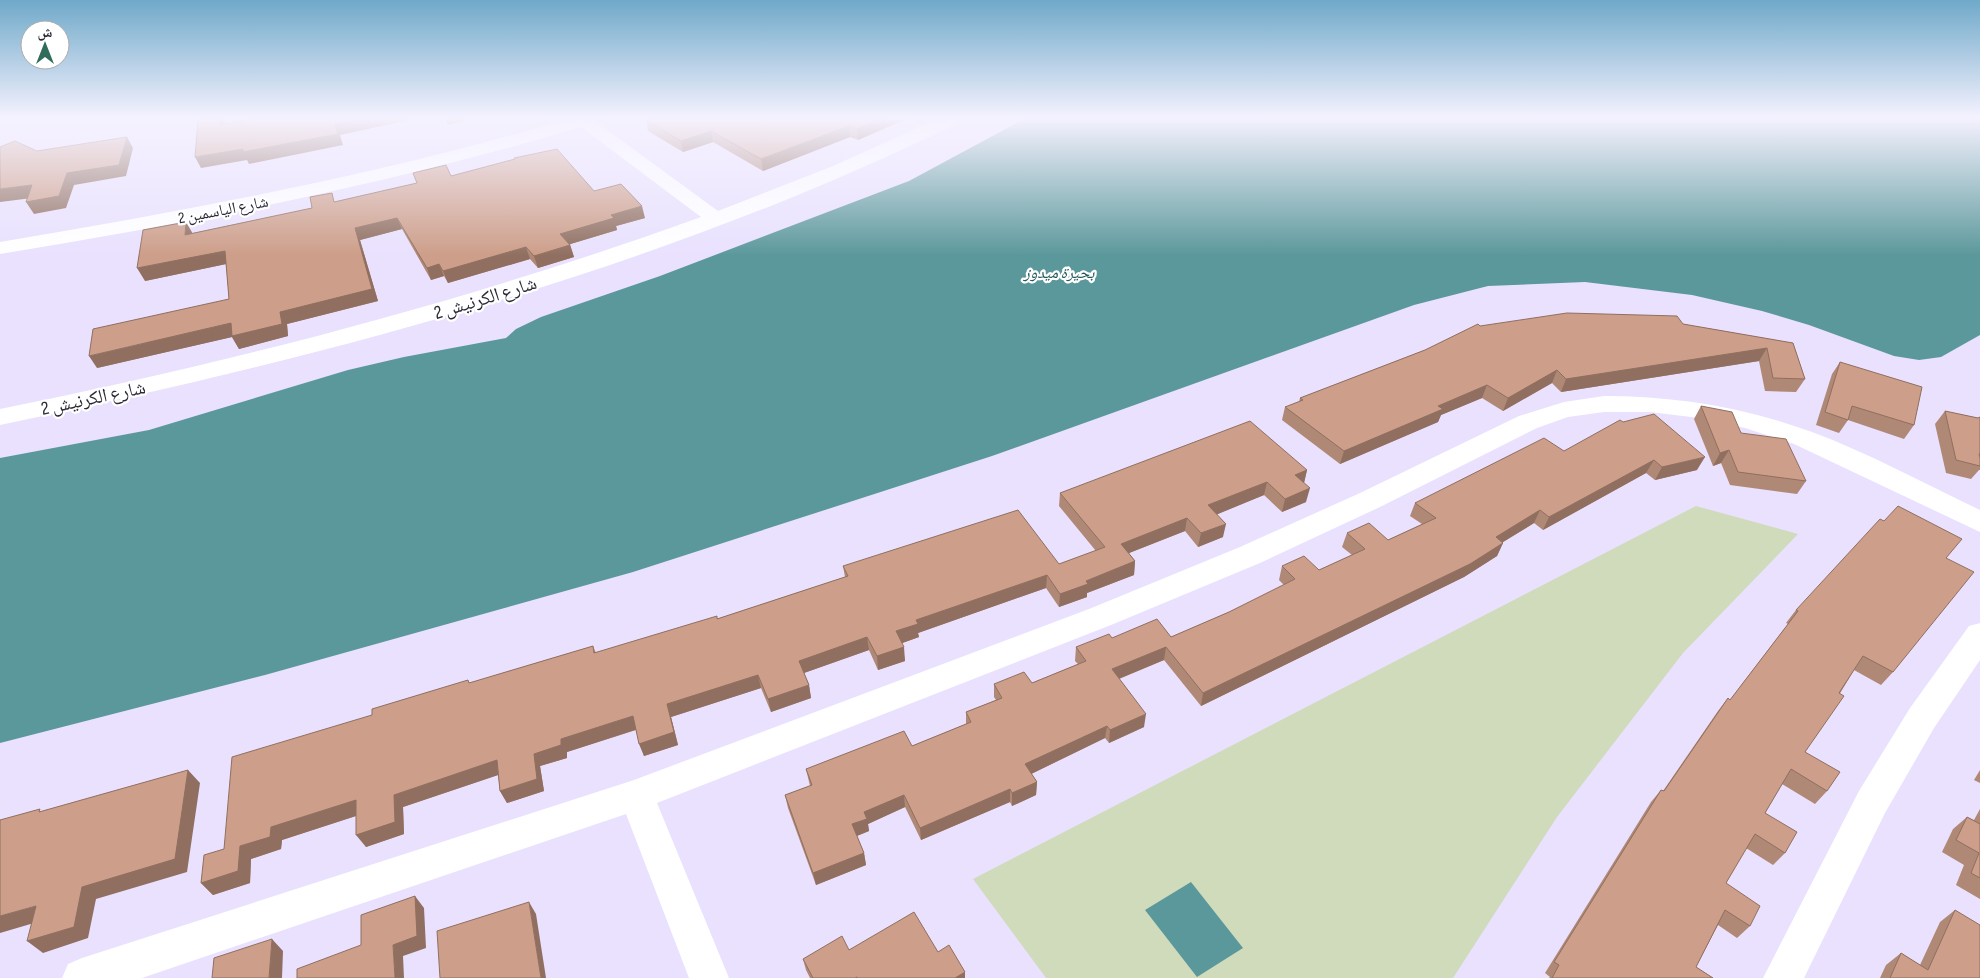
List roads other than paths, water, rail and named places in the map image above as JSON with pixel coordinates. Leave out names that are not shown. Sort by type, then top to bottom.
[{"type":"street","name":"شارع الياسمين 2","points":[[0,248],[239,206],[421,165]]},
{"type":"street","points":[[645,165],[716,219]]},
{"type":"street","name":"شارع الكرنيش 2","points":[[0,417],[230,367],[371,331],[499,294],[615,257],[826,177],[853,165]]},
{"type":"street","points":[[82,978],[636,794],[1113,612],[1250,555],[1362,504],[1528,422],[1564,410],[1604,404],[1650,404],[1699,410],[1750,421],[1803,438],[1855,461],[1980,522]]},
{"type":"street","points":[[1783,978],[1872,802],[1922,718],[1980,635]]},
{"type":"street","points":[[636,794],[709,978]]},
{"type":"water","name":"بحيرة ميدوز","points":[[939,165],[1980,165],[1980,335],[1941,357],[1919,360],[1894,356],[1809,325],[1762,311],[1692,295],[1585,282],[1488,286],[1414,305],[992,456],[633,572],[265,675],[0,743],[0,458],[149,430],[348,370],[404,357],[506,338],[516,329],[541,317],[660,276],[909,181]]},
{"type":"water","points":[[1191,882],[1243,948],[1197,977],[1145,910]]}]
